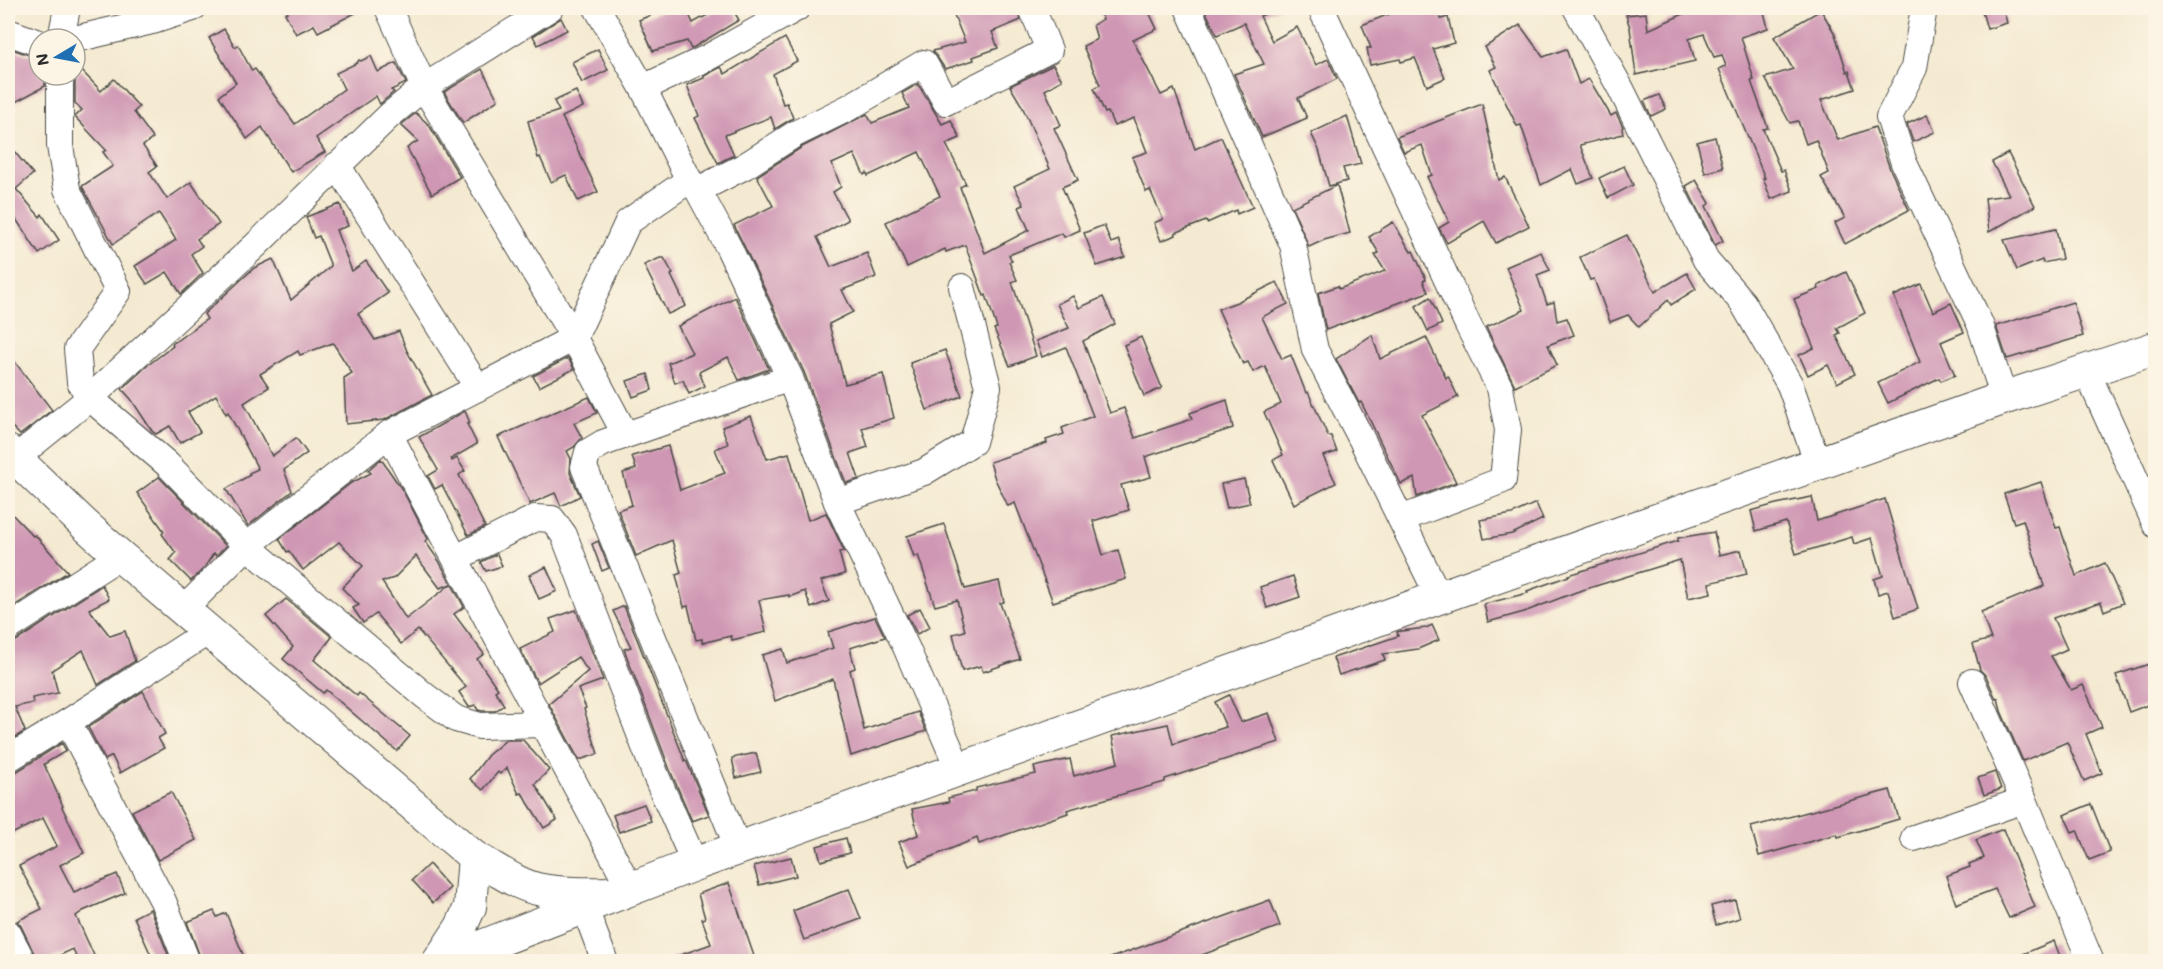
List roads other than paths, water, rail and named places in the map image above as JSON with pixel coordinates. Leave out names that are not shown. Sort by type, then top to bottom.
[{"type":"main road","points":[[440,962],[694,864],[1439,597],[2004,398],[2156,348]]},
{"type":"street","points":[[63,27],[67,8]]},
{"type":"street","points":[[87,36],[156,20],[193,8]]},
{"type":"street","points":[[387,8],[424,87],[574,338],[625,434]]},
{"type":"street","points":[[388,434],[456,558],[542,724],[624,891],[578,893],[540,890],[524,884],[474,856],[120,556],[10,457],[90,398],[256,245],[390,115],[424,87],[548,8]]},
{"type":"street","points":[[597,8],[643,87],[729,248],[790,378],[837,502],[906,647],[959,770]]},
{"type":"street","points":[[643,87],[708,58],[797,8]]},
{"type":"street","points":[[184,609],[247,546],[388,434],[574,338],[628,222],[694,185],[745,166],[795,134],[848,108],[924,63],[946,102],[1049,50],[1032,8]]},
{"type":"street","points":[[1188,8],[1293,245],[1315,350],[1439,597]]},
{"type":"street","points":[[1321,8],[1448,284],[1500,388],[1508,430],[1503,480],[1401,519]]},
{"type":"street","points":[[1576,8],[1621,89],[1706,260],[1743,303],[1790,385],[1818,464]]},
{"type":"street","points":[[1924,8],[1914,68],[1889,117],[1904,163],[1980,324],[2004,398]]},
{"type":"street","points":[[8,32],[27,39]]},
{"type":"street","points":[[60,87],[60,146],[67,189],[118,291],[77,349],[80,382],[90,398],[167,464],[247,546],[425,696],[456,719],[480,726],[542,724]]},
{"type":"street","points":[[337,165],[478,388]]},
{"type":"street","points":[[837,502],[924,472],[973,442],[988,387],[962,287]]},
{"type":"street","points":[[2087,372],[2156,525]]},
{"type":"street","points":[[738,849],[584,467],[588,452],[603,443],[790,378]]},
{"type":"street","points":[[456,558],[535,518],[552,519],[564,536],[656,776],[694,864]]},
{"type":"street","points":[[8,627],[120,556]]},
{"type":"street","points":[[8,759],[209,631]]},
{"type":"street","points":[[1972,682],[2091,962]]},
{"type":"street","points":[[68,722],[163,901],[187,962]]},
{"type":"street","points":[[1914,838],[2024,800]]},
{"type":"street","points":[[440,962],[470,907],[474,856]]},
{"type":"street","points":[[584,906],[605,962]]},
{"type":"street","points":[[8,933],[23,962]]}]
